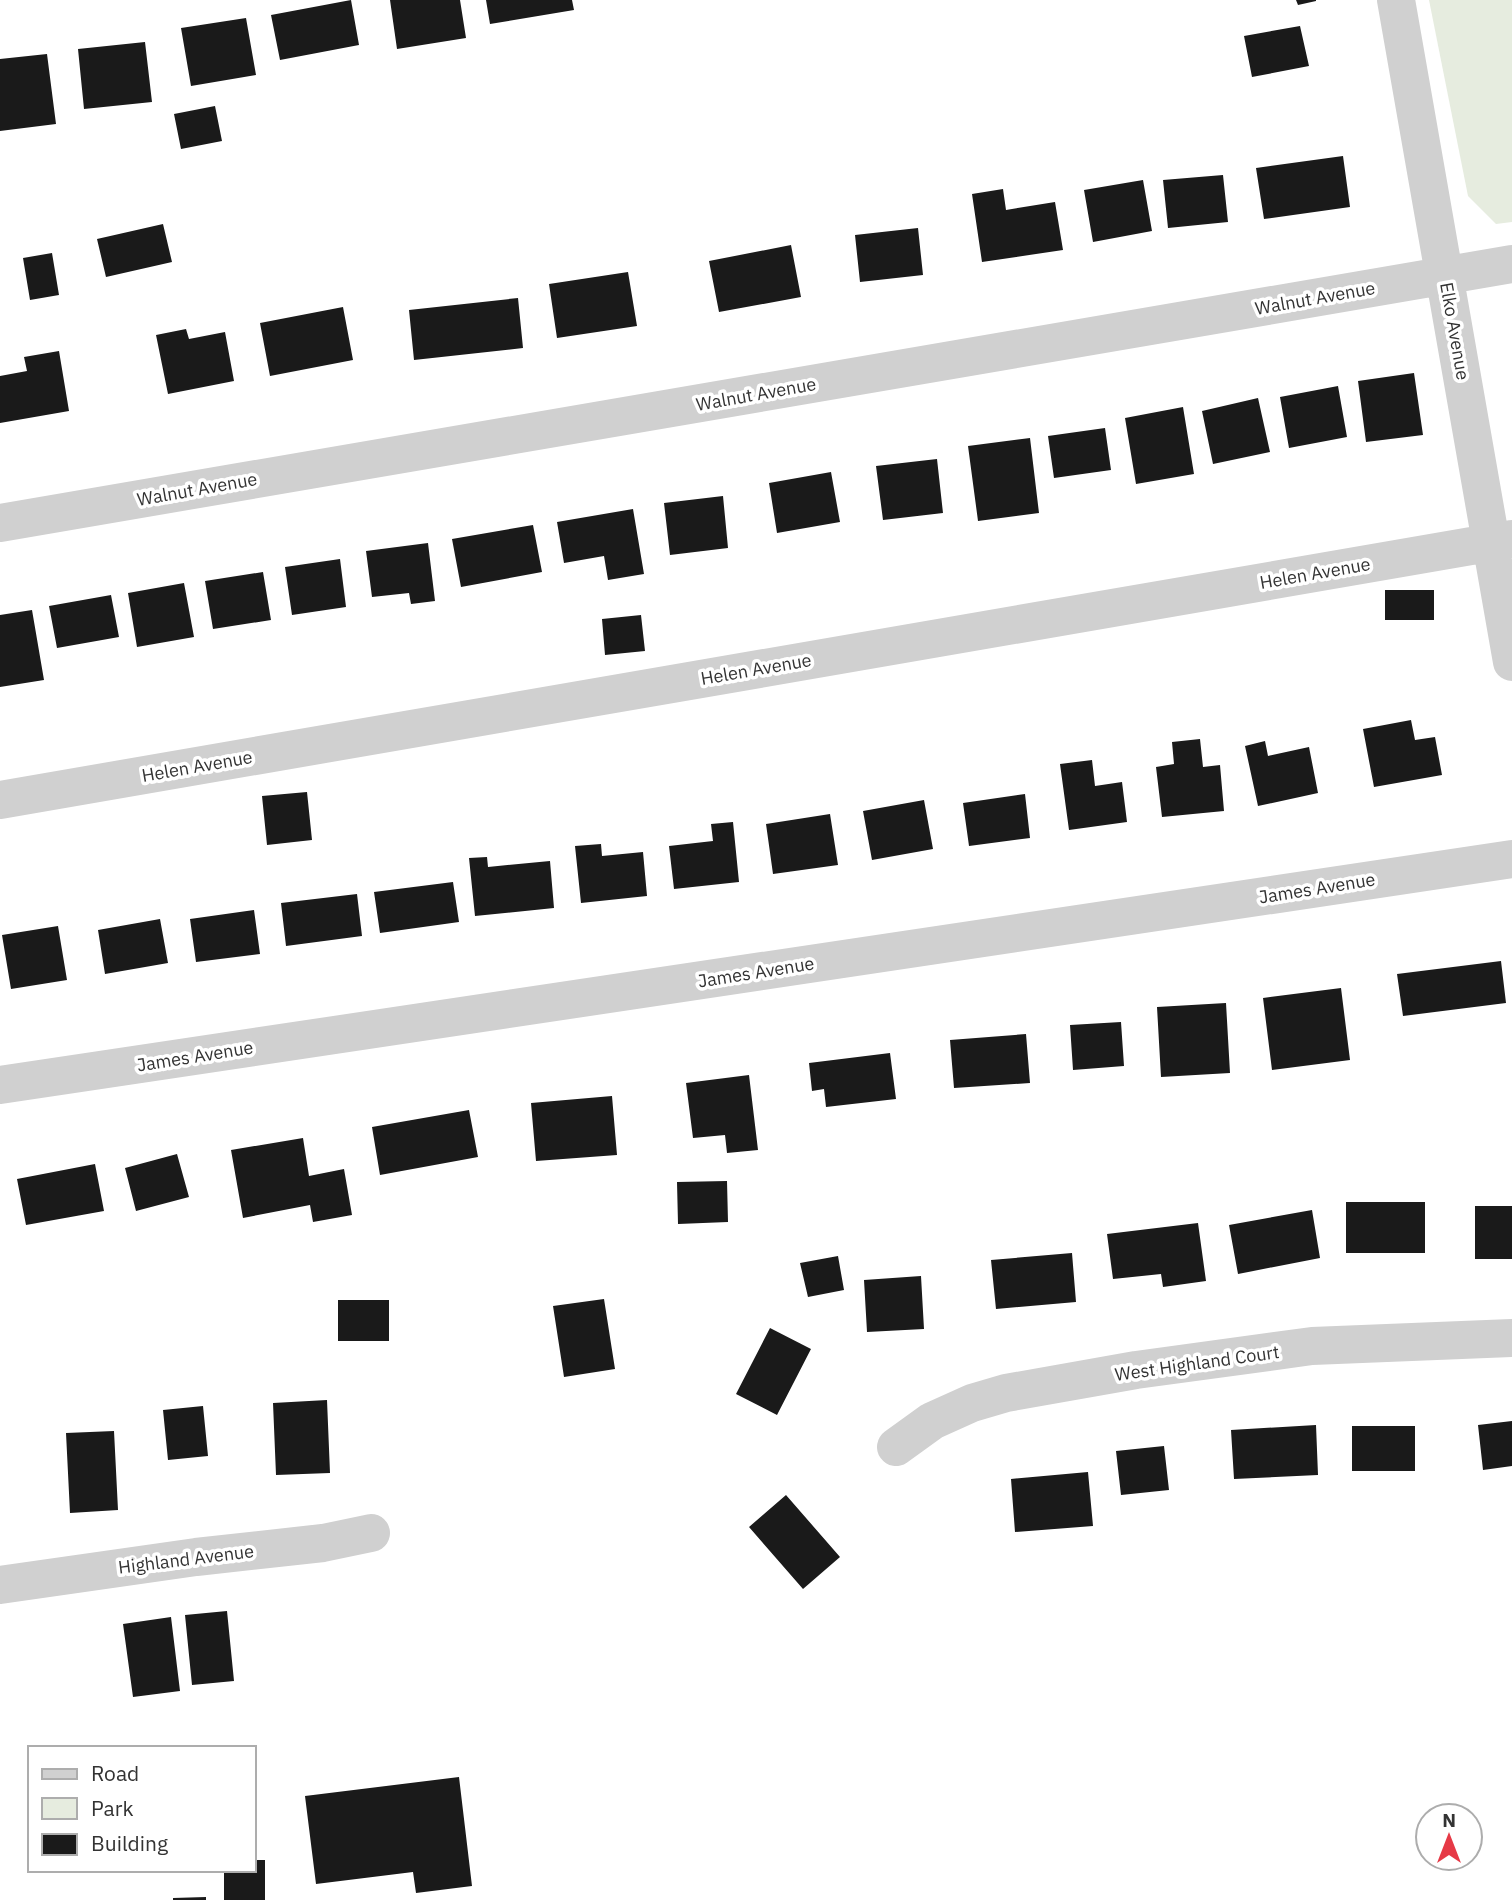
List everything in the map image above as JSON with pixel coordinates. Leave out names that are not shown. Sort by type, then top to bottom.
[{"type":"street","name":"Elko Avenue","points":[[1396,0],[1445,275],[1502,540],[1512,662]]},
{"type":"street","name":"Walnut Avenue","points":[[0,523],[1512,264]]},
{"type":"street","name":"Helen Avenue","points":[[0,800],[1502,540]]},
{"type":"street","name":"James Avenue","points":[[0,1085],[1512,859]]},
{"type":"street","name":"West Highland Court","points":[[895,1447],[932,1421],[972,1403],[1006,1393],[1136,1370],[1312,1346],[1512,1338]]},
{"type":"street","name":"Highland Avenue","points":[[0,1585],[195,1557],[323,1543],[371,1533]]},
{"type":"green space","points":[[1429,0],[1512,0],[1512,222],[1496,224],[1468,196]]},
{"type":"building","points":[[351,0],[359,45],[280,60],[271,15]]},
{"type":"building","points":[[390,0],[460,0],[466,38],[397,49]]},
{"type":"building","points":[[486,0],[572,0],[574,10],[490,24]]},
{"type":"building","points":[[1296,0],[1316,0],[1316,1],[1298,5]]},
{"type":"building","points":[[246,18],[256,75],[191,86],[181,28]]},
{"type":"building","points":[[1300,26],[1309,66],[1252,77],[1244,36]]},
{"type":"building","points":[[145,42],[152,102],[84,109],[78,49]]},
{"type":"building","points":[[47,54],[56,124],[0,131],[0,59]]},
{"type":"building","points":[[215,106],[222,141],[181,149],[174,114]]},
{"type":"building","points":[[1343,156],[1350,207],[1264,219],[1256,168]]},
{"type":"building","points":[[1223,175],[1228,222],[1168,228],[1163,180]]},
{"type":"building","points":[[1143,180],[1152,231],[1093,242],[1084,190]]},
{"type":"building","points":[[1003,189],[1006,210],[1055,202],[1063,250],[982,262],[972,194]]},
{"type":"building","points":[[163,224],[172,262],[106,277],[97,239]]},
{"type":"building","points":[[918,228],[923,275],[860,282],[855,235]]},
{"type":"building","points":[[791,245],[801,297],[719,312],[709,261]]},
{"type":"building","points":[[52,253],[59,295],[30,300],[23,258]]},
{"type":"building","points":[[628,272],[637,326],[557,338],[549,284]]},
{"type":"building","points":[[518,298],[523,348],[414,360],[409,310]]},
{"type":"building","points":[[343,307],[353,360],[270,376],[260,323]]},
{"type":"building","points":[[186,329],[189,339],[225,332],[234,381],[168,394],[156,335]]},
{"type":"building","points":[[59,351],[69,411],[0,423],[0,376],[27,371],[24,357]]},
{"type":"building","points":[[1414,373],[1423,435],[1366,442],[1358,381]]},
{"type":"building","points":[[1338,386],[1347,437],[1289,448],[1280,397]]},
{"type":"building","points":[[1258,398],[1270,452],[1213,464],[1202,411]]},
{"type":"building","points":[[1183,407],[1194,474],[1136,484],[1125,418]]},
{"type":"building","points":[[1105,428],[1111,470],[1054,478],[1048,436]]},
{"type":"building","points":[[1030,438],[1039,513],[978,521],[968,446]]},
{"type":"building","points":[[937,459],[943,513],[883,520],[876,466]]},
{"type":"building","points":[[831,472],[840,522],[777,533],[769,483]]},
{"type":"building","points":[[723,496],[728,548],[670,555],[664,503]]},
{"type":"building","points":[[633,509],[644,574],[608,580],[604,556],[564,563],[557,522]]},
{"type":"building","points":[[533,525],[542,572],[461,587],[452,539]]},
{"type":"building","points":[[428,543],[435,601],[411,604],[409,593],[372,597],[366,551]]},
{"type":"building","points":[[340,559],[346,607],[292,615],[285,567]]},
{"type":"building","points":[[263,572],[271,620],[213,629],[205,581]]},
{"type":"building","points":[[184,583],[194,637],[137,647],[128,593]]},
{"type":"building","points":[[1385,590],[1434,590],[1434,620],[1385,620]]},
{"type":"building","points":[[111,595],[119,637],[57,648],[49,606]]},
{"type":"building","points":[[32,610],[44,680],[0,687],[0,615]]},
{"type":"building","points":[[641,615],[645,651],[605,655],[602,619]]},
{"type":"building","points":[[1411,720],[1415,740],[1435,737],[1442,775],[1374,787],[1363,729]]},
{"type":"building","points":[[1200,739],[1203,767],[1220,765],[1224,811],[1162,817],[1156,767],[1174,764],[1172,742]]},
{"type":"building","points":[[1265,741],[1268,756],[1309,747],[1318,793],[1258,806],[1245,746]]},
{"type":"building","points":[[1092,760],[1095,786],[1122,782],[1127,822],[1069,830],[1060,764]]},
{"type":"building","points":[[307,792],[312,840],[267,845],[262,796]]},
{"type":"building","points":[[1025,794],[1030,838],[969,846],[963,803]]},
{"type":"building","points":[[924,800],[933,849],[872,860],[863,811]]},
{"type":"building","points":[[830,814],[838,865],[773,874],[766,824]]},
{"type":"building","points":[[733,822],[739,882],[674,889],[669,846],[713,841],[711,824]]},
{"type":"building","points":[[601,844],[602,856],[643,852],[647,896],[581,903],[575,846]]},
{"type":"building","points":[[487,857],[488,867],[550,861],[554,908],[475,916],[469,858]]},
{"type":"building","points":[[453,882],[459,922],[380,933],[374,892]]},
{"type":"building","points":[[357,894],[362,936],[286,946],[281,903]]},
{"type":"building","points":[[254,910],[260,954],[196,962],[190,919]]},
{"type":"building","points":[[160,919],[168,963],[105,974],[98,930]]},
{"type":"building","points":[[58,926],[67,980],[11,989],[2,935]]},
{"type":"building","points":[[1501,961],[1506,1003],[1403,1016],[1397,974]]},
{"type":"building","points":[[1341,988],[1350,1060],[1272,1070],[1263,998]]},
{"type":"building","points":[[1226,1003],[1230,1073],[1161,1077],[1157,1007]]},
{"type":"building","points":[[1121,1022],[1124,1066],[1073,1070],[1070,1025]]},
{"type":"building","points":[[1026,1034],[1030,1083],[954,1088],[950,1040]]},
{"type":"building","points":[[890,1053],[896,1099],[826,1107],[824,1089],[812,1091],[809,1063]]},
{"type":"building","points":[[749,1075],[758,1150],[727,1153],[725,1135],[693,1138],[686,1083]]},
{"type":"building","points":[[612,1096],[617,1155],[536,1161],[531,1103]]},
{"type":"building","points":[[469,1110],[478,1157],[380,1175],[372,1127]]},
{"type":"building","points":[[303,1138],[309,1176],[344,1169],[352,1215],[313,1222],[310,1205],[243,1218],[231,1150]]},
{"type":"building","points":[[177,1154],[189,1197],[136,1211],[125,1168]]},
{"type":"building","points":[[95,1164],[104,1211],[26,1225],[17,1179]]},
{"type":"building","points":[[727,1181],[728,1222],[678,1224],[677,1182]]},
{"type":"building","points":[[1346,1202],[1425,1202],[1425,1253],[1346,1253]]},
{"type":"building","points":[[1475,1206],[1512,1206],[1512,1259],[1475,1259]]},
{"type":"building","points":[[1312,1210],[1320,1258],[1238,1274],[1229,1225]]},
{"type":"building","points":[[1198,1223],[1206,1281],[1163,1287],[1161,1274],[1113,1279],[1107,1234]]},
{"type":"building","points":[[1072,1253],[1076,1302],[996,1309],[991,1260]]},
{"type":"building","points":[[838,1256],[844,1290],[808,1297],[800,1263]]},
{"type":"building","points":[[921,1276],[924,1329],[867,1332],[864,1280]]},
{"type":"building","points":[[604,1299],[615,1369],[564,1377],[553,1306]]},
{"type":"building","points":[[338,1300],[389,1300],[389,1341],[338,1341]]},
{"type":"building","points":[[770,1328],[811,1349],[777,1415],[736,1394]]},
{"type":"building","points":[[327,1400],[330,1473],[276,1475],[273,1403]]},
{"type":"building","points":[[203,1406],[208,1456],[168,1460],[163,1410]]},
{"type":"building","points":[[1512,1421],[1512,1466],[1483,1470],[1478,1425]]},
{"type":"building","points":[[1316,1425],[1318,1475],[1234,1479],[1231,1430]]},
{"type":"building","points":[[1352,1426],[1415,1426],[1415,1471],[1352,1471]]},
{"type":"building","points":[[114,1431],[118,1510],[70,1513],[66,1433]]},
{"type":"building","points":[[1164,1446],[1169,1490],[1121,1495],[1116,1451]]},
{"type":"building","points":[[1088,1472],[1093,1526],[1015,1532],[1011,1479]]},
{"type":"building","points":[[786,1495],[840,1557],[803,1589],[749,1527]]},
{"type":"building","points":[[227,1611],[234,1681],[192,1685],[185,1615]]},
{"type":"building","points":[[171,1617],[180,1691],[133,1697],[123,1624]]},
{"type":"building","points":[[459,1777],[472,1886],[416,1893],[413,1872],[316,1884],[305,1796]]},
{"type":"building","points":[[256,1860],[265,1860],[265,1900],[224,1900],[224,1872],[256,1872]]},
{"type":"building","points":[[206,1897],[206,1900],[173,1900],[173,1898]]}]
